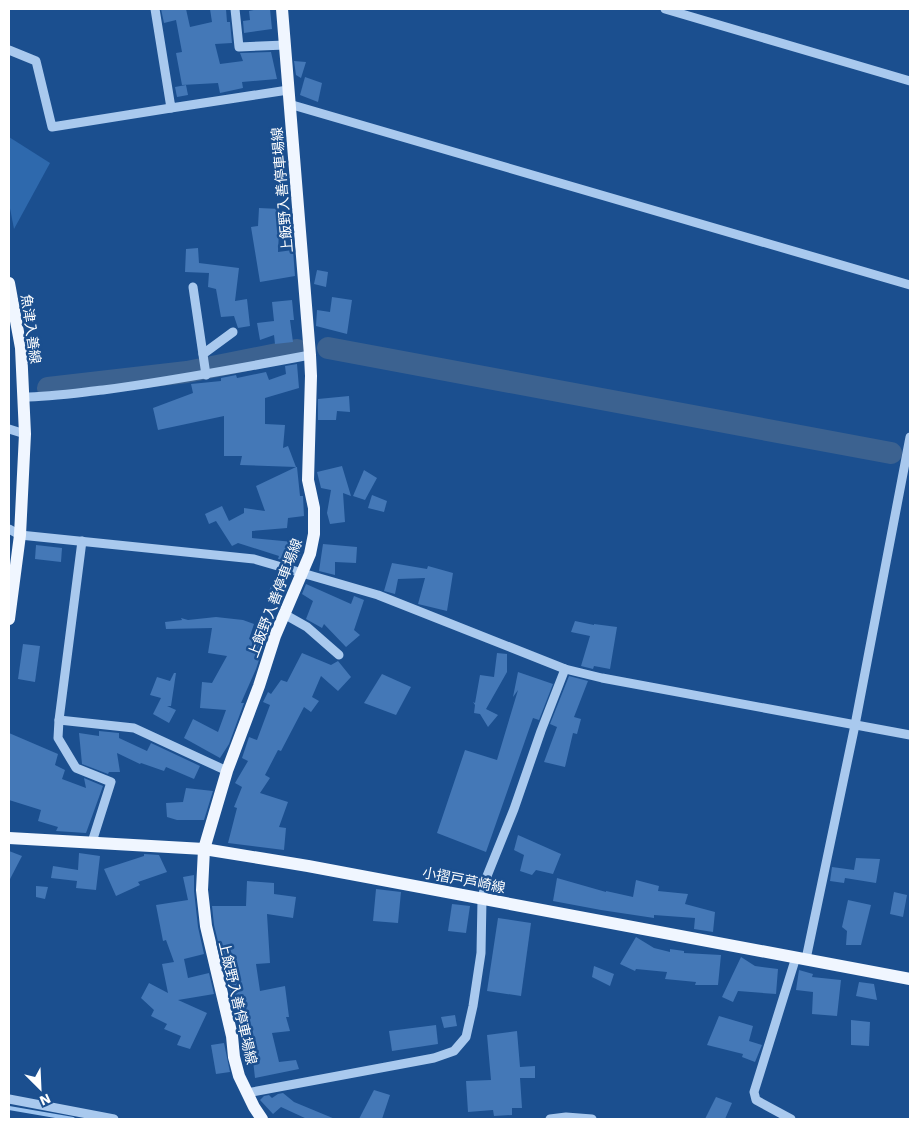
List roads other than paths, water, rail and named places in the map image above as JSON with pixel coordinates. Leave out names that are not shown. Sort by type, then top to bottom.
[{"type":"main road","name":"上飯野入善停車場線","points":[[262,1119],[239,1076],[234,1057],[232,1036],[206,926],[202,890],[204,849],[227,771],[284,614],[310,554],[314,534],[314,508],[308,480],[310,355],[282,9]]},
{"type":"main road","name":"魚津入善線","points":[[9,282],[21,348],[25,434],[15,532],[9,619]]},
{"type":"main road","name":"小摺戸芦崎線","points":[[9,838],[204,849],[308,866],[910,980]]},
{"type":"street","points":[[155,9],[171,108]]},
{"type":"street","points":[[235,9],[239,47],[285,45]]},
{"type":"street","points":[[665,9],[910,81]]},
{"type":"street","points":[[9,50],[36,61],[52,127],[288,90]]},
{"type":"street","points":[[289,104],[910,285]]},
{"type":"street","points":[[192,287],[206,374]]},
{"type":"street","points":[[203,354],[233,332]]},
{"type":"street","points":[[23,397],[53,396],[131,386],[310,355]]},
{"type":"street","points":[[9,429],[25,434]]},
{"type":"street","points":[[791,1119],[756,1100],[754,1092],[801,958],[855,725],[910,437]]},
{"type":"street","points":[[15,532],[254,559],[378,595],[565,669],[602,678],[910,735]]},
{"type":"street","points":[[82,541],[58,738],[76,768],[111,782],[92,842]]},
{"type":"street","points":[[284,614],[306,627],[339,655]]},
{"type":"street","points":[[247,1093],[434,1058],[454,1051],[466,1037],[481,953],[482,899],[487,876],[514,809],[565,669]]},
{"type":"street","points":[[59,720],[134,728],[227,771]]},
{"type":"street","points":[[9,1099],[112,1119]]},
{"type":"street","points":[[550,1119],[566,1117],[592,1119]]},
{"type":"waterway","points":[[328,348],[891,453]]},
{"type":"waterway","points":[[48,388],[187,372],[297,350]]},
{"type":"waterway","points":[[9,1108],[73,1119]]}]
